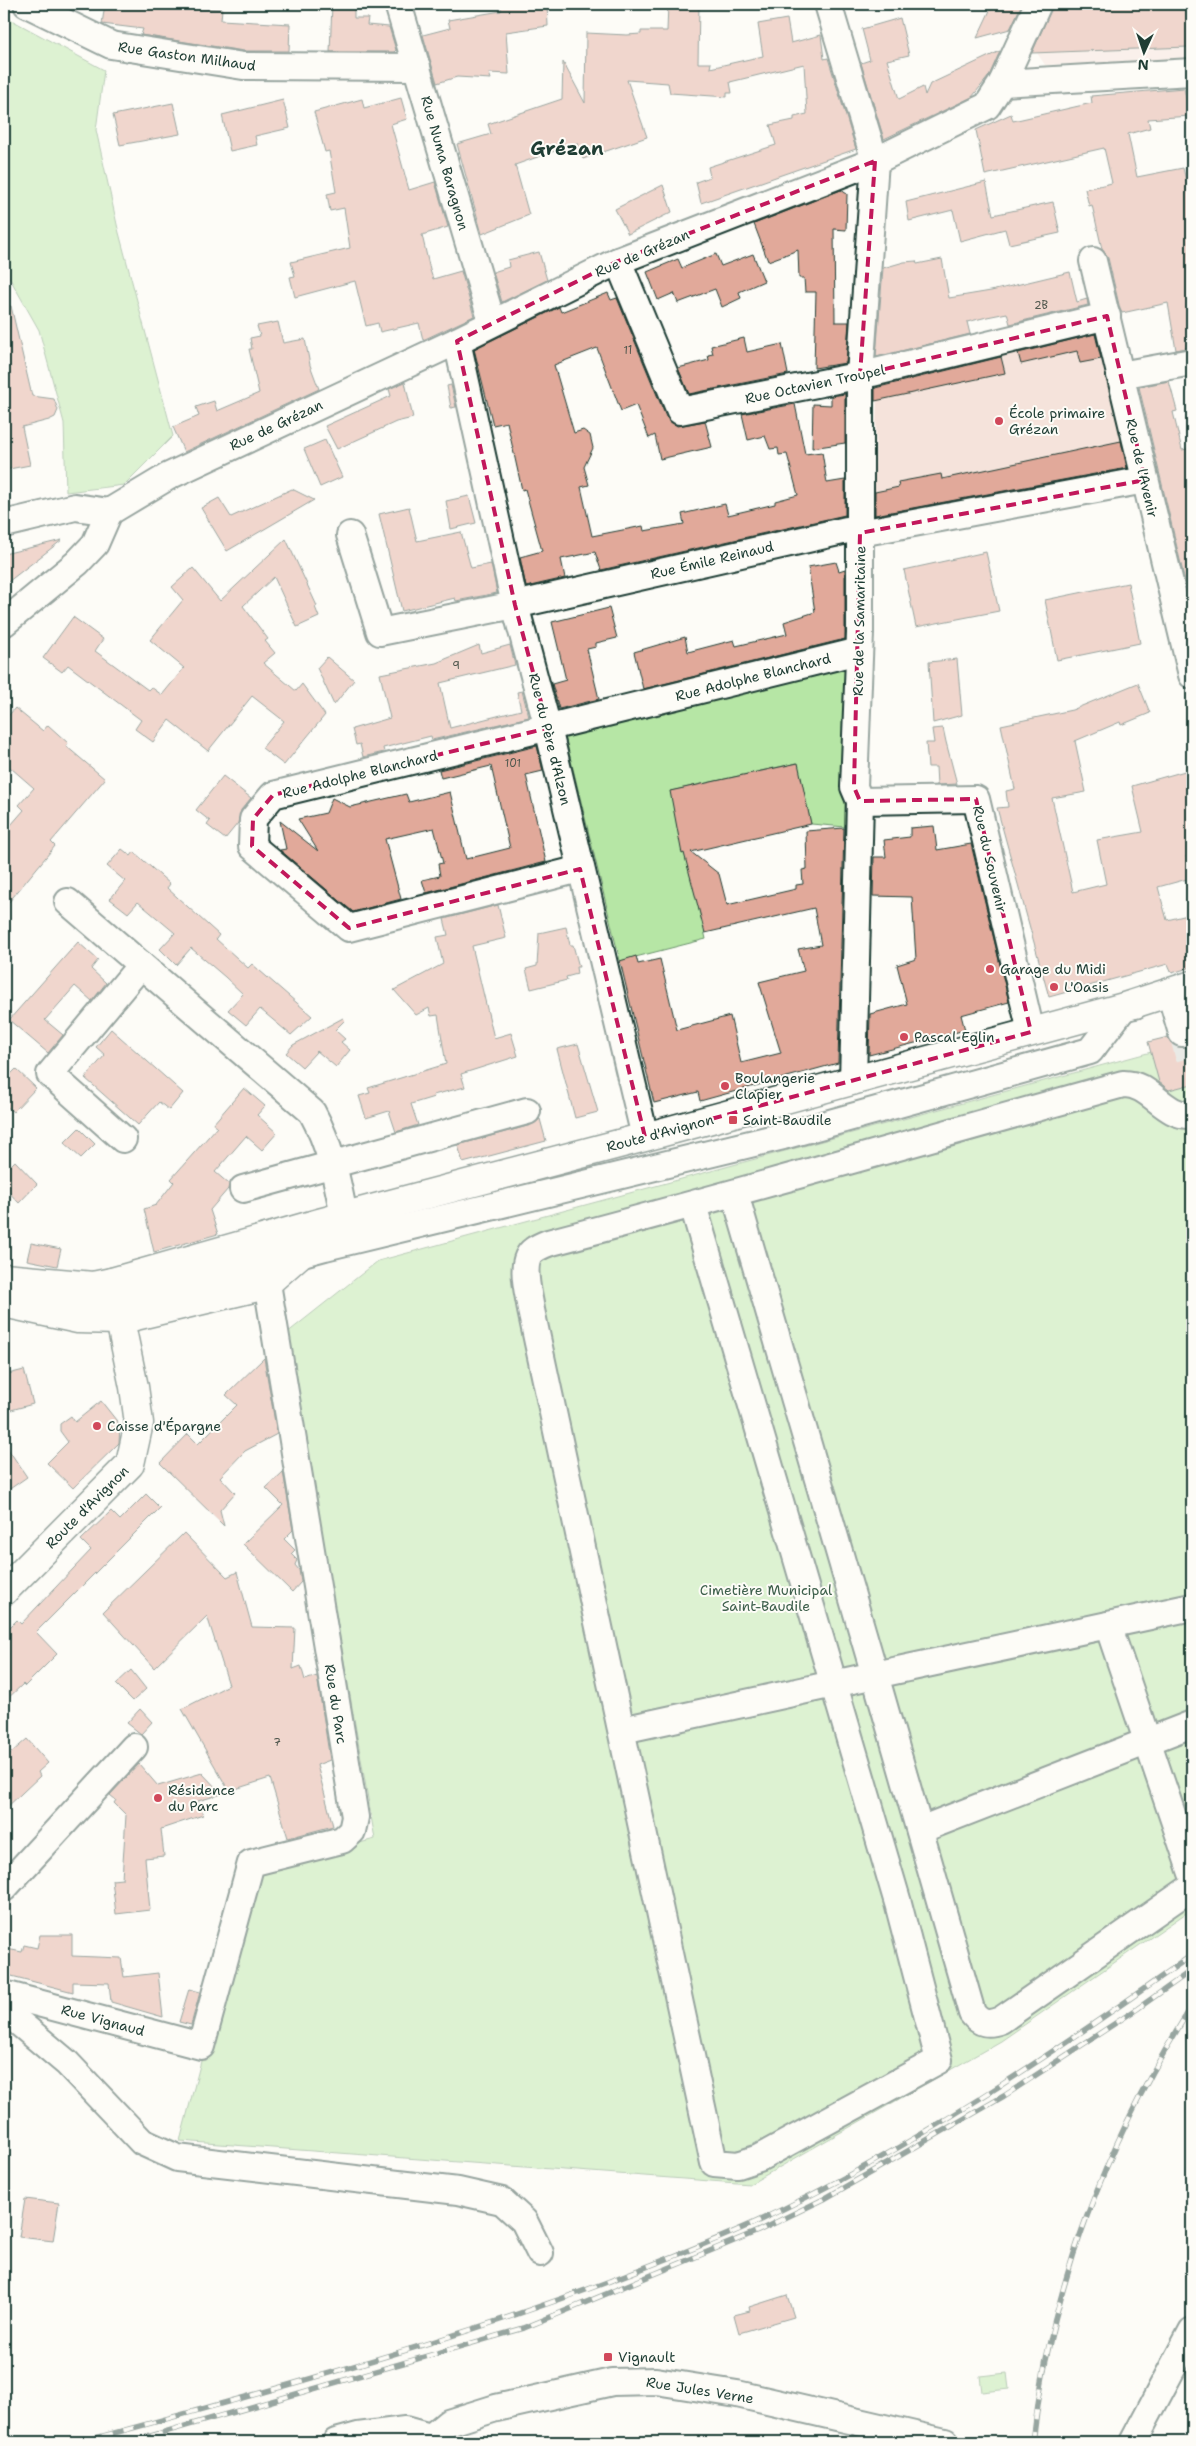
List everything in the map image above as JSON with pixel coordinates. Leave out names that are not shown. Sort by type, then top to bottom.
[{"type":"main road","name":"Route d'Avignon","points":[[4,1591],[130,1464],[139,1423],[134,1387],[116,1301],[310,1226],[344,1216],[645,1137],[1124,1007],[1183,997]]},
{"type":"main road","points":[[11,1290],[78,1319],[116,1301],[267,1284],[301,1253],[310,1226]]},
{"type":"main road","points":[[11,1290],[93,1286],[116,1301]]},
{"type":"street","name":"Rue Gaston Milhaud","points":[[27,4],[111,45],[234,65],[417,67]]},
{"type":"street","name":"Rue Numa Baragnon","points":[[398,4],[492,322]]},
{"type":"street","points":[[828,4],[874,161]]},
{"type":"street","points":[[1038,4],[1002,83],[1192,72]]},
{"type":"street","name":"Rue de Grézan","points":[[109,512],[169,476],[456,341],[618,261],[874,161],[987,106],[1002,83]]},
{"type":"street","name":"Rue de la Samaritaine","points":[[853,1080],[860,802],[854,787],[859,651],[860,375],[874,161]]},
{"type":"street","name":"Rue de l'Avenir","points":[[1093,260],[1191,663]]},
{"type":"street","name":"Rue Octavien Troupel","points":[[618,261],[680,411],[860,375],[1107,316]]},
{"type":"street","name":"Rue du Père d'Alzon","points":[[456,341],[515,605],[548,728],[645,1137]]},
{"type":"street","points":[[1120,375],[1192,362]]},
{"type":"street","name":"Rue Émile Reinaud","points":[[350,535],[380,632],[515,605],[847,530],[860,533],[1145,480]]},
{"type":"street","points":[[4,524],[75,507],[109,512],[95,544],[77,563],[4,623]]},
{"type":"street","name":"Rue Adolphe Blanchard","points":[[580,868],[349,928],[252,846],[253,819],[273,795],[859,651]]},
{"type":"street","name":"Rue du Souvenir","points":[[860,802],[976,799],[1031,1032]]},
{"type":"street","points":[[68,902],[312,1112],[325,1135],[344,1216]]},
{"type":"street","points":[[123,1140],[50,1074],[141,964]]},
{"type":"street","points":[[1182,1033],[1183,997]]},
{"type":"street","points":[[116,1301],[301,1253],[610,1177],[734,1134],[1090,1035],[1124,1007]]},
{"type":"street","points":[[693,1205],[898,1903],[939,2060],[760,2158],[738,2164],[714,2162],[531,1310],[526,1263],[529,1254],[534,1249],[548,1243],[693,1205],[735,1194],[928,1137],[1123,1084],[1132,1084],[1142,1088],[1171,1111],[1181,1115],[1192,1115]]},
{"type":"street","points":[[243,1189],[527,1112]]},
{"type":"street","points":[[735,1194],[972,2013],[977,2020],[984,2024],[1001,2020],[1192,1887]]},
{"type":"street","name":"Rue du Parc","points":[[201,2046],[251,1863],[342,1840],[352,1831],[355,1817],[267,1284]]},
{"type":"street","points":[[622,1730],[1192,1607]]},
{"type":"street","points":[[1108,1625],[1192,1873]]},
{"type":"street","points":[[920,1830],[1192,1724]]},
{"type":"street","points":[[4,1888],[134,1747]]},
{"type":"street","name":"Rue Vignaud","points":[[4,1994],[201,2046]]},
{"type":"street","points":[[4,2010],[67,2063],[142,2142],[177,2158],[458,2191],[502,2201],[524,2221],[540,2253]]},
{"type":"street","points":[[1133,2442],[1192,2331]]},
{"type":"street","name":"Rue Jules Verne","points":[[427,2439],[448,2423],[496,2408],[612,2382],[656,2381],[840,2408],[946,2442]]},
{"type":"street","points":[[336,2442],[358,2436],[405,2430],[427,2439]]},
{"type":"highlighted area","points":[[875,161],[860,375],[1107,316],[1145,480],[860,533],[854,787],[860,801],[976,799],[1031,1032],[645,1137],[580,869],[349,928],[252,846],[253,819],[273,795],[548,728],[515,605],[457,341],[618,261]]},
{"type":"shaded area","points":[[1061,4],[1192,4],[1192,61],[1045,65],[1037,53]]},
{"type":"shaded area","name":"École primaire Grézan","points":[[1101,333],[1133,470],[874,523],[877,382]]},
{"type":"green space","points":[[4,16],[104,70],[96,130],[118,229],[173,436],[124,485],[66,492],[64,423],[39,330],[4,268]]},
{"type":"green space","points":[[845,668],[845,827],[811,824],[797,763],[671,791],[706,939],[620,961],[565,736]]},
{"type":"green space","name":"Cimetière Municipal Saint-Baudile","points":[[1192,1041],[1192,1909],[1001,2041],[750,2184],[180,2141],[251,1871],[375,1839],[287,1333],[378,1261]]},
{"type":"green space","points":[[1007,2373],[1009,2389],[982,2392],[980,2376]]},
{"type":"building","points":[[105,4],[222,9],[221,20],[290,24],[289,51],[244,51],[141,35],[143,29],[102,24]]},
{"type":"building","points":[[332,4],[354,4],[354,18],[368,18],[367,25],[389,27],[396,50],[394,52],[330,52]]},
{"type":"building","points":[[501,4],[547,4],[548,26],[506,32],[509,74],[489,73],[491,79],[457,77],[437,83],[423,35],[450,28],[448,20],[501,11]]},
{"type":"building","points":[[668,4],[699,4],[698,63],[711,63],[710,68],[763,56],[758,24],[787,19],[791,43],[821,35],[824,59],[828,58],[856,149],[701,203],[696,182],[710,177],[708,167],[776,145],[770,125],[794,120],[794,117],[807,114],[804,64],[730,82],[732,93],[727,93],[727,97],[670,93],[668,83],[627,80],[647,137],[583,159],[577,143],[515,165],[529,215],[482,234],[457,144],[491,134],[488,124],[562,99],[563,62],[585,103],[586,33],[627,35],[641,34],[641,31],[667,31]]},
{"type":"building","points":[[993,4],[1022,4],[1010,29],[977,38]]},
{"type":"building","points":[[1192,4],[1192,34],[1188,34],[1188,47],[1032,53],[1053,5]]},
{"type":"building","points":[[900,18],[909,55],[887,60],[899,99],[923,87],[925,95],[930,84],[1000,51],[989,76],[972,97],[884,139],[861,63],[870,60],[862,29]]},
{"type":"building","points":[[1184,88],[1190,116],[1148,119],[1150,128],[1128,134],[1137,177],[1183,168],[1192,205],[1192,347],[1176,350],[1168,303],[1122,313],[1120,309],[1108,258],[1102,249],[1092,205],[1089,206],[1085,189],[1112,183],[1104,148],[985,175],[976,130],[1011,114],[1013,121],[1092,103],[1091,96]]},
{"type":"building","points":[[401,98],[407,119],[391,124],[409,190],[435,182],[448,227],[422,235],[433,279],[461,271],[474,316],[423,340],[419,323],[380,332],[378,323],[366,326],[355,281],[295,297],[290,277],[295,276],[291,262],[350,248],[344,208],[330,211],[327,194],[336,192],[329,151],[325,152],[314,112],[362,99],[364,108]]},
{"type":"building","points":[[283,100],[290,128],[255,136],[257,145],[230,151],[222,115]]},
{"type":"building","points":[[173,103],[180,134],[120,145],[113,115]]},
{"type":"building","points":[[986,182],[993,215],[1053,202],[1060,233],[1009,244],[1005,229],[960,241],[953,210],[909,221],[906,202]]},
{"type":"building","points":[[663,185],[672,212],[628,234],[615,209]]},
{"type":"building","points":[[841,190],[847,194],[846,230],[834,229],[835,322],[849,322],[846,363],[814,368],[816,292],[805,292],[804,278],[799,278],[798,250],[768,261],[754,224]]},
{"type":"building","points":[[539,252],[547,280],[502,302],[493,272],[509,267],[508,260]]},
{"type":"building","points":[[716,254],[721,266],[753,254],[764,281],[739,292],[741,298],[722,307],[715,289],[678,303],[674,293],[658,300],[647,272],[678,259],[682,268]]},
{"type":"building","points":[[942,259],[949,298],[991,291],[1070,272],[1077,302],[1087,299],[1088,305],[1010,324],[1007,313],[987,317],[967,322],[970,334],[876,357],[883,268],[904,262],[916,261],[917,264]]},
{"type":"building","points":[[608,293],[611,300],[617,298],[666,417],[677,426],[705,421],[712,447],[660,459],[655,435],[649,438],[636,405],[621,411],[597,348],[554,365],[574,433],[583,430],[590,435],[593,448],[584,467],[589,485],[581,487],[592,536],[643,526],[644,531],[684,524],[682,514],[725,504],[728,515],[775,504],[775,501],[798,495],[787,454],[779,455],[778,448],[770,449],[765,436],[748,440],[742,414],[795,404],[805,454],[822,452],[827,483],[845,480],[845,515],[601,570],[595,552],[561,559],[565,578],[526,587],[520,557],[542,551],[525,489],[522,490],[507,422],[493,425],[474,349],[559,307],[561,312]]},
{"type":"building","points":[[11,306],[32,396],[54,399],[58,410],[55,417],[49,420],[22,427],[30,465],[4,470],[4,307]]},
{"type":"building","points":[[278,322],[283,343],[305,339],[310,365],[319,389],[184,452],[173,427],[199,416],[196,407],[214,401],[217,411],[259,393],[249,349],[252,349],[250,338],[260,336],[257,326]]},
{"type":"building","points":[[1095,334],[1101,359],[1080,363],[1077,351],[1021,364],[1018,353]]},
{"type":"building","points":[[744,338],[747,352],[782,344],[788,374],[689,394],[678,368],[709,360],[708,355],[713,354],[711,346]]},
{"type":"building","points":[[1001,357],[1005,373],[875,401],[875,388]]},
{"type":"building","points":[[1169,381],[1177,411],[1173,412],[1182,450],[1192,448],[1192,482],[1188,483],[1192,501],[1192,597],[1189,598],[1139,387]]},
{"type":"building","points":[[405,382],[413,418],[396,422],[337,449],[325,426],[391,396],[389,389]]},
{"type":"building","points":[[451,385],[456,407],[451,408],[447,386]]},
{"type":"building","points":[[845,394],[845,443],[812,448],[813,404],[831,405],[831,396]]},
{"type":"building","points":[[325,440],[342,477],[320,487],[304,449]]},
{"type":"building","points":[[1121,441],[1127,468],[875,515],[875,492],[899,487],[898,482],[941,474],[942,479]]},
{"type":"building","points":[[292,489],[314,500],[227,551],[201,508],[219,498],[231,517]]},
{"type":"building","points":[[469,496],[476,523],[451,529],[446,501]]},
{"type":"building","points":[[409,507],[417,541],[461,532],[471,568],[491,564],[497,593],[456,601],[455,598],[402,611],[379,514]]},
{"type":"building","points":[[286,539],[317,606],[315,607],[319,617],[297,627],[274,577],[243,606],[268,639],[265,641],[275,653],[263,663],[296,691],[302,684],[325,715],[284,765],[262,748],[284,721],[252,696],[208,751],[169,720],[153,742],[135,729],[141,720],[68,665],[62,672],[43,658],[73,617],[103,639],[95,651],[148,690],[151,687],[162,695],[184,668],[150,640],[183,600],[172,587],[193,568],[220,601]]},
{"type":"building","points":[[62,540],[4,585],[4,554]]},
{"type":"building","points":[[986,552],[999,611],[916,627],[904,570]]},
{"type":"building","points":[[836,562],[839,571],[845,569],[845,639],[643,689],[634,652],[685,637],[688,652],[734,640],[736,646],[787,634],[784,622],[815,612],[808,567]]},
{"type":"building","points":[[1128,583],[1140,643],[1057,660],[1045,600]]},
{"type":"building","points":[[609,608],[617,638],[596,643],[596,647],[587,649],[599,699],[559,709],[552,684],[566,680],[552,622]]},
{"type":"building","points":[[479,645],[481,653],[510,645],[515,665],[440,683],[450,728],[521,710],[517,692],[522,691],[529,717],[432,740],[431,736],[383,748],[384,752],[363,757],[360,744],[356,745],[352,729],[390,718],[380,674],[436,663]]},
{"type":"building","points":[[327,657],[354,680],[334,705],[317,668]]},
{"type":"building","points":[[957,659],[962,715],[933,723],[929,662]]},
{"type":"building","points":[[1138,683],[1150,713],[1121,725],[1120,722],[1075,741],[1086,792],[1052,798],[1073,892],[1106,884],[1097,840],[1143,832],[1132,786],[1192,769],[1192,854],[1186,856],[1191,878],[1158,887],[1167,920],[1192,914],[1192,967],[1172,973],[1168,964],[1049,997],[997,808],[1008,807],[1006,791],[1015,789],[1001,725],[1072,710]]},
{"type":"building","points":[[15,708],[43,731],[48,725],[68,743],[66,746],[105,779],[51,842],[55,846],[4,908],[4,833],[24,810],[19,805],[34,788],[4,762],[4,721]]},
{"type":"building","points":[[943,728],[957,784],[937,785],[936,767],[928,767],[926,743],[934,743],[932,729]]},
{"type":"building","points":[[537,746],[543,771],[526,775],[546,862],[426,893],[422,880],[440,876],[438,864],[443,863],[434,828],[385,839],[401,899],[353,912],[280,850],[286,849],[280,821],[318,851],[298,819],[326,813],[332,798],[350,807],[406,794],[409,802],[450,792],[466,859],[510,848],[491,766],[441,778],[439,770]]},
{"type":"building","points":[[798,763],[811,824],[691,852],[719,874],[727,905],[796,889],[796,885],[803,884],[802,870],[807,869],[806,831],[844,828],[838,1063],[700,1101],[698,1092],[654,1103],[620,961],[636,956],[638,964],[660,959],[677,1030],[730,1016],[741,1063],[781,1053],[759,982],[804,971],[798,949],[821,945],[814,908],[705,933],[684,853],[682,854],[670,791]]},
{"type":"building","points":[[223,776],[251,798],[241,810],[238,823],[225,839],[207,825],[210,821],[196,810]]},
{"type":"building","points":[[934,826],[937,850],[971,844],[1009,1002],[961,1015],[965,1030],[869,1055],[870,1014],[907,1004],[897,965],[916,959],[912,897],[873,896],[874,857],[886,857],[884,840],[910,837],[910,828]]},
{"type":"building","points":[[122,849],[131,856],[134,852],[170,884],[167,888],[219,935],[216,939],[248,968],[252,964],[312,1016],[291,1035],[260,1009],[246,1025],[228,1010],[243,994],[225,977],[191,948],[176,965],[160,949],[175,933],[138,902],[128,913],[110,899],[125,881],[107,866]]},
{"type":"building","points":[[498,905],[506,938],[472,946],[494,1038],[511,1033],[518,1056],[461,1074],[465,1087],[433,1095],[434,1097],[411,1104],[418,1125],[396,1132],[389,1111],[366,1118],[359,1096],[370,1093],[368,1088],[446,1064],[438,1015],[431,1016],[429,1008],[416,1015],[394,990],[443,964],[437,937],[448,935],[444,919]]},
{"type":"building","points":[[566,927],[570,945],[573,945],[579,967],[576,967],[577,974],[566,977],[567,980],[531,989],[526,969],[537,966],[539,933]]},
{"type":"building","points":[[78,942],[98,960],[91,969],[106,983],[92,1001],[75,986],[45,1020],[63,1035],[48,1053],[9,1020]]},
{"type":"building","points":[[343,1018],[345,1020],[335,1030],[345,1039],[341,1042],[350,1050],[336,1067],[317,1051],[302,1067],[286,1053],[293,1045]]},
{"type":"building","points":[[111,1029],[183,1093],[169,1110],[159,1102],[138,1125],[85,1078],[105,1055],[96,1047]]},
{"type":"building","points":[[1168,1037],[1171,1043],[1178,1047],[1186,1047],[1192,1044],[1192,1084],[1169,1090],[1159,1082],[1148,1042]]},
{"type":"building","points":[[578,1044],[598,1112],[575,1118],[557,1049]]},
{"type":"building","points":[[16,1069],[36,1088],[13,1112],[4,1104],[4,1081]]},
{"type":"building","points":[[244,1088],[265,1106],[257,1115],[277,1133],[262,1150],[246,1136],[215,1172],[229,1184],[228,1189],[210,1210],[218,1234],[154,1252],[144,1209],[156,1205],[174,1182],[171,1179],[217,1127],[213,1124]]},
{"type":"building","points":[[540,1119],[546,1141],[463,1163],[458,1145],[531,1125]]},
{"type":"building","points":[[79,1128],[95,1144],[81,1158],[64,1143]]},
{"type":"building","points":[[15,1161],[37,1184],[19,1203],[4,1187],[4,1172]]},
{"type":"building","points":[[31,1243],[61,1249],[57,1266],[27,1260]]},
{"type":"building","points":[[264,1358],[277,1434],[245,1451],[220,1477],[235,1493],[220,1510],[224,1526],[160,1463],[188,1434],[198,1444],[237,1405],[226,1395]]},
{"type":"building","points":[[24,1370],[33,1404],[4,1412],[4,1375]]},
{"type":"building","points":[[101,1401],[120,1425],[119,1443],[73,1488],[47,1463],[68,1442],[60,1431],[60,1424],[71,1416],[75,1422]]},
{"type":"building","points":[[4,1443],[27,1477],[4,1493]]},
{"type":"building","points":[[283,1472],[293,1530],[284,1539],[295,1550],[291,1554],[297,1560],[295,1565],[299,1570],[301,1582],[292,1592],[243,1544],[283,1505],[266,1488]]},
{"type":"building","points":[[146,1494],[160,1508],[36,1632],[57,1654],[25,1686],[23,1684],[4,1702],[4,1659],[9,1654],[4,1649],[4,1633],[17,1620],[21,1624],[91,1550],[81,1540],[111,1511],[120,1520]]},
{"type":"building","points":[[184,1533],[227,1577],[237,1572],[252,1627],[295,1628],[293,1669],[301,1666],[305,1680],[317,1676],[330,1760],[317,1765],[333,1826],[288,1838],[270,1778],[229,1791],[182,1709],[229,1685],[207,1616],[154,1668],[103,1612]]},
{"type":"building","points":[[131,1670],[146,1689],[133,1701],[116,1684]]},
{"type":"building","points":[[140,1709],[152,1722],[141,1734],[127,1723]]},
{"type":"building","points":[[27,1739],[48,1763],[38,1772],[40,1776],[4,1810],[4,1759]]},
{"type":"building","name":"Résidence du Parc","points":[[139,1764],[158,1786],[202,1773],[222,1794],[198,1801],[203,1815],[161,1829],[164,1856],[145,1858],[150,1910],[116,1914],[112,1880],[122,1879],[126,1815],[114,1803],[116,1800],[110,1795]]},
{"type":"building","points":[[40,1935],[72,1935],[72,1956],[121,1958],[124,1977],[158,1973],[163,2017],[111,2002],[109,1983],[73,1982],[73,1992],[4,1974],[7,1949],[22,1952],[24,1945],[37,1948]]},
{"type":"building","points":[[189,1989],[200,1992],[191,2025],[179,2022]]},
{"type":"building","points":[[25,2199],[59,2203],[53,2241],[19,2237]]},
{"type":"building","points":[[787,2295],[794,2317],[739,2333],[734,2315],[750,2311],[749,2307]]},
{"type":"tunnel","points":[[1182,1033],[1192,1070]]},
{"type":"railway","points":[[81,2442],[347,2368],[479,2327],[610,2281],[740,2229],[815,2193],[927,2131],[1088,2028],[1192,1955]]},
{"type":"railway","points":[[130,2442],[524,2328],[758,2231],[824,2199],[1004,2096],[1137,2009],[1192,1970]]},
{"type":"railway","points":[[1033,2442],[1041,2384],[1053,2327],[1087,2215],[1109,2161],[1134,2108],[1192,2006]]},
{"type":"place","name":"École primaire Grézan","points":[[999,421]]},
{"type":"place","name":"Garage du Midi","points":[[990,969]]},
{"type":"place","name":"L'Oasis","points":[[1054,987]]},
{"type":"place","name":"Pascal Eglin","points":[[904,1037]]},
{"type":"place","name":"Boulangerie Clapier","points":[[725,1086]]},
{"type":"place","name":"Saint-Baudile","points":[[733,1120]]},
{"type":"place","name":"Caisse d'Épargne","points":[[97,1426]]},
{"type":"place","name":"Résidence du Parc","points":[[158,1798]]},
{"type":"place","name":"Vignault","points":[[608,2357]]},
{"type":"district","name":"Grézan","points":[[567,148]]}]
